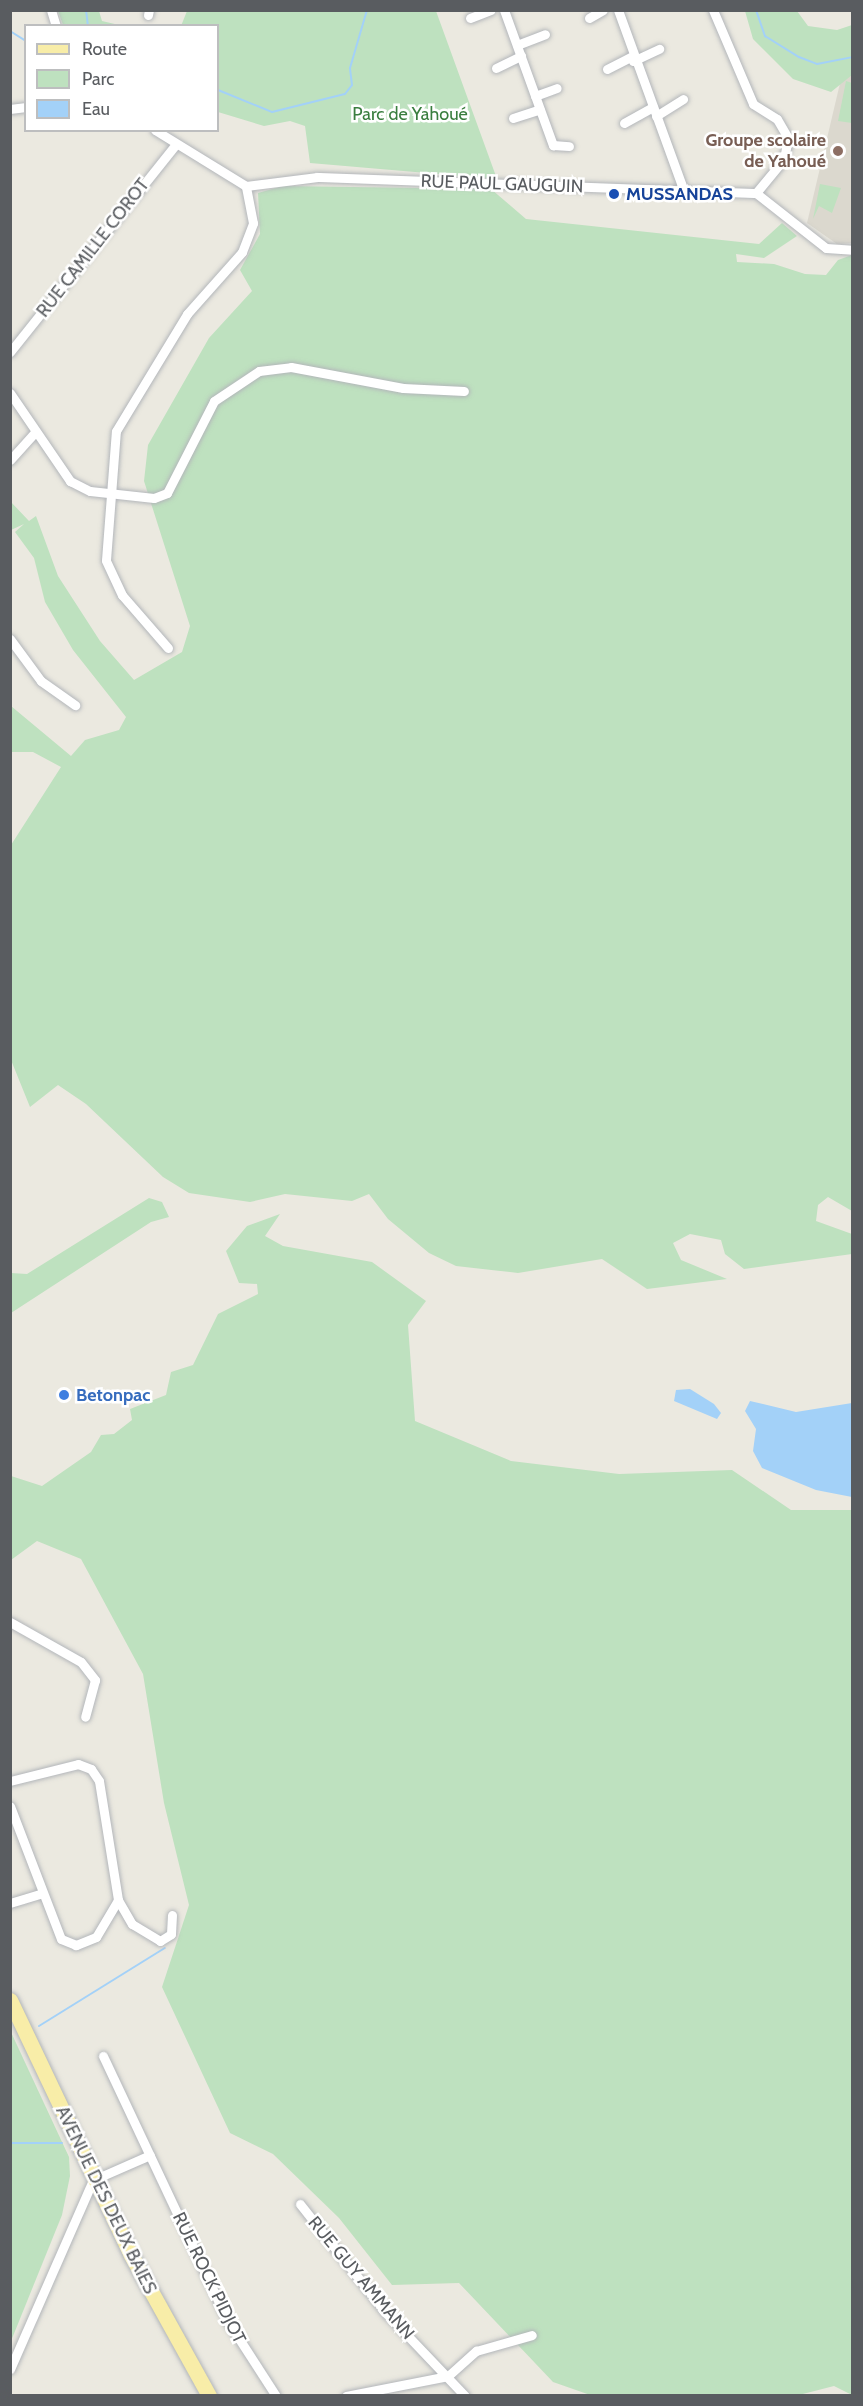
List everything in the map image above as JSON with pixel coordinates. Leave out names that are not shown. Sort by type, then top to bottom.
[{"type":"main road","name":"AVENUE DES DEUX BAIES","points":[[10,2000],[93,2180],[209,2396]]},
{"type":"street","points":[[470,18],[491,10]]},
{"type":"street","points":[[504,10],[553,145],[569,146]]},
{"type":"street","points":[[589,18],[603,10]]},
{"type":"street","points":[[713,10],[753,104],[777,119],[788,138],[784,159],[756,193],[818,243],[852,250]]},
{"type":"street","points":[[619,11],[633,58],[684,191]]},
{"type":"street","points":[[517,45],[545,34]]},
{"type":"street","points":[[607,69],[659,49]]},
{"type":"street","points":[[495,68],[521,56]]},
{"type":"street","points":[[535,96],[557,88]]},
{"type":"street","points":[[624,123],[683,99]]},
{"type":"street","points":[[513,118],[540,109]]},
{"type":"street","points":[[158,132],[246,186],[253,223],[242,252],[195,303],[121,418],[114,495],[105,544],[111,575],[168,648]]},
{"type":"street","name":"RUE CAMILLE COROT","points":[[10,352],[176,144]]},
{"type":"street","name":"RUE PAUL GAUGUIN","points":[[246,186],[317,177],[756,193]]},
{"type":"street","points":[[10,393],[34,433],[70,481],[114,495],[167,493],[214,401],[259,371],[291,367],[403,388],[464,391]]},
{"type":"street","points":[[10,460],[34,433]]},
{"type":"street","points":[[10,639],[41,681],[75,705]]},
{"type":"street","points":[[10,1622],[81,1662],[94,1680],[85,1717]]},
{"type":"street","points":[[10,1781],[78,1764],[91,1769],[106,1807],[118,1900],[132,1924],[160,1941],[171,1934],[172,1915]]},
{"type":"street","points":[[10,1806],[40,1894],[61,1939],[76,1945],[96,1937],[118,1900]]},
{"type":"street","points":[[10,1903],[40,1894]]},
{"type":"street","name":"RUE ROCK PIDJOT","points":[[103,2056],[227,2320],[276,2396]]},
{"type":"street","points":[[10,2369],[93,2180],[150,2155]]},
{"type":"street","name":"RUE GUY AMMANN","points":[[300,2204],[387,2314],[448,2376]]},
{"type":"street","points":[[346,2396],[448,2376],[476,2351],[532,2335]]},
{"type":"street","points":[[448,2376],[465,2396]]},
{"type":"shaded area","name":"Groupe scolaire de Yahoué","points":[[852,75],[852,243],[837,244],[807,223],[841,79]]},
{"type":"green space","points":[[58,11],[99,11],[102,21],[115,24],[63,24]]},
{"type":"green space","name":"Parc de Yahoué","points":[[187,11],[436,11],[497,179],[310,163],[305,126],[290,121],[264,126],[219,112],[219,24],[182,24]]},
{"type":"green space","points":[[745,11],[797,11],[808,26],[837,30],[852,25],[852,75],[831,92],[793,79],[753,39]]},
{"type":"green space","points":[[846,81],[852,83],[852,123],[838,121]]},
{"type":"green space","points":[[820,184],[841,188],[832,213],[819,206],[813,219]]},
{"type":"green space","points":[[283,186],[491,189],[526,219],[759,244],[782,223],[797,236],[764,258],[736,254],[737,262],[774,264],[805,274],[826,275],[838,260],[852,255],[852,1211],[828,1197],[818,1205],[816,1221],[852,1234],[852,1254],[744,1269],[725,1254],[721,1240],[690,1234],[673,1243],[681,1260],[727,1279],[647,1289],[602,1259],[518,1273],[456,1266],[429,1253],[388,1219],[369,1194],[352,1201],[285,1194],[250,1202],[189,1193],[163,1177],[86,1104],[58,1085],[30,1107],[11,1060],[11,845],[61,767],[33,752],[11,752],[11,706],[71,756],[85,740],[119,730],[126,717],[73,650],[45,602],[34,558],[15,532],[24,524],[11,530],[10,501],[29,521],[36,516],[58,576],[100,641],[134,680],[182,652],[190,626],[144,481],[148,445],[209,338],[252,291],[240,270],[260,234],[258,193]]},
{"type":"green space","points":[[149,1198],[162,1202],[169,1217],[151,1222],[11,1313],[11,1273],[27,1274]]},
{"type":"green space","points":[[280,1214],[265,1236],[283,1246],[372,1262],[426,1301],[408,1325],[415,1421],[511,1461],[619,1474],[732,1470],[791,1510],[852,1510],[852,2395],[834,2386],[795,2396],[593,2396],[553,2382],[459,2283],[392,2285],[339,2218],[273,2154],[230,2133],[162,1987],[189,1905],[164,1803],[143,1674],[81,1559],[37,1541],[11,1560],[11,1476],[42,1486],[91,1452],[101,1435],[114,1434],[132,1420],[130,1409],[166,1395],[171,1372],[193,1365],[218,1314],[258,1294],[257,1284],[239,1283],[226,1251],[247,1226]]},
{"type":"green space","points":[[10,2030],[69,2157],[70,2176],[62,2215],[11,2341]]},
{"type":"water","points":[[690,1389],[714,1404],[721,1413],[717,1419],[674,1401],[676,1390]]},
{"type":"water","points":[[750,1401],[796,1412],[852,1403],[852,1497],[816,1490],[762,1468],[753,1451],[756,1429],[745,1411]]},
{"type":"waterway","points":[[86,10],[88,24]]},
{"type":"waterway","points":[[219,90],[272,112],[345,94],[352,85],[350,68],[367,10]]},
{"type":"waterway","points":[[756,10],[765,36],[799,57],[817,64],[852,57]]},
{"type":"waterway","points":[[10,31],[24,40]]},
{"type":"waterway","points":[[39,2026],[165,1948]]},
{"type":"waterway","points":[[10,2143],[62,2143]]},
{"type":"place","name":"Groupe scolaire de Yahoué","points":[[838,151]]},
{"type":"place","name":"MUSSANDAS","points":[[614,194]]},
{"type":"place","name":"Betonpac","points":[[64,1395]]}]
